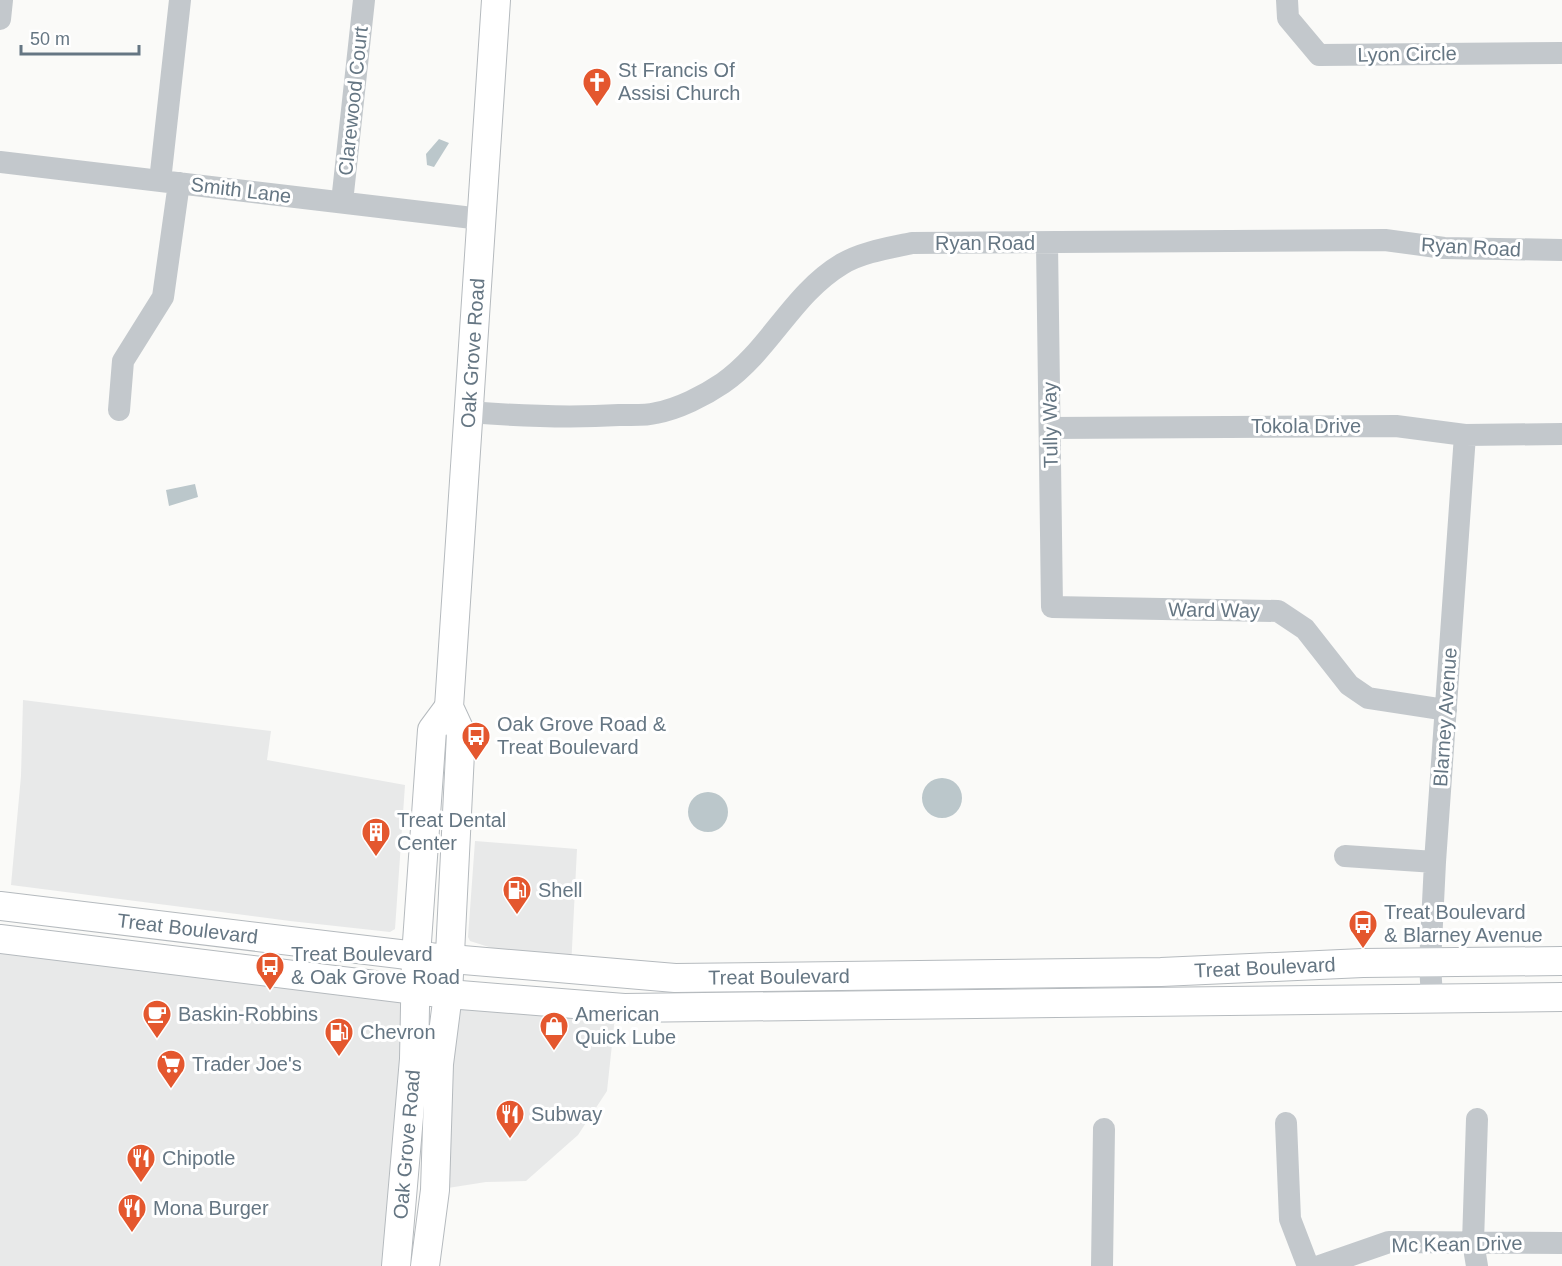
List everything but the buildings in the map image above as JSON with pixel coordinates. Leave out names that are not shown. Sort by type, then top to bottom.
[{"type":"main road","name":"Oak Grove Road","points":[[425,1266],[435,1190],[439,1064],[448,994],[461,733],[449,707],[496,0]]},
{"type":"main road","name":"Oak Grove Road","points":[[396,1266],[414,1059],[416,956],[432,730],[449,707]]},
{"type":"main road","name":"Treat Boulevard","points":[[0,906],[416,956],[675,978],[1161,972],[1363,963],[1562,961]]},
{"type":"main road","name":"Treat Boulevard","points":[[0,939],[448,994],[624,1008],[1562,997]]},
{"type":"street","points":[[0,19],[2,0]]},
{"type":"street","points":[[118,410],[123,361],[163,297],[180,0]]},
{"type":"street","name":"Clarewood Court","points":[[342,202],[364,0]]},
{"type":"street","name":"Lyon Circle","points":[[1287,0],[1288,18],[1319,55],[1562,53]]},
{"type":"street","name":"Smith Lane","points":[[0,162],[481,219]]},
{"type":"street","name":"Ryan Road","points":[[468,412],[584,417],[656,413],[691,400],[723,383],[751,359],[812,287],[844,262],[876,251],[912,243],[1385,240],[1444,248],[1562,250]]},
{"type":"street","name":"Tully Way","points":[[1047,243],[1052,607]]},
{"type":"street","name":"Tokola Drive","points":[[1050,428],[1396,426],[1465,435],[1562,434]]},
{"type":"street","name":"Blarney Avenue","points":[[1432,998],[1430,964],[1435,862],[1465,435]]},
{"type":"street","name":"Ward Way","points":[[1052,607],[1278,611],[1305,630],[1349,685],[1368,698],[1446,710]]},
{"type":"street","points":[[1345,856],[1435,862]]},
{"type":"street","points":[[1477,1119],[1473,1242],[1477,1266]]},
{"type":"street","points":[[1286,1123],[1290,1219],[1308,1266]]},
{"type":"street","points":[[1102,1266],[1104,1129]]},
{"type":"street","name":"Mc Kean Drive","points":[[1320,1266],[1389,1242],[1562,1243]]},
{"type":"shaded area","points":[[439,139],[449,143],[434,167],[427,165],[426,154]]},
{"type":"shaded area","points":[[195,484],[198,497],[169,506],[166,490]]},
{"type":"shaded area","points":[[23,700],[271,731],[267,760],[405,785],[395,929],[390,932],[290,921],[11,885],[21,776]]},
{"type":"shaded area","points":[[942,778],[956,784],[962,798],[956,812],[942,818],[928,812],[922,798],[928,784]]},
{"type":"shaded area","points":[[708,792],[722,798],[728,812],[722,826],[708,832],[694,826],[688,812],[694,798]]},
{"type":"shaded area","points":[[475,841],[577,849],[571,968],[548,966],[470,941],[468,937]]},
{"type":"shaded area","points":[[0,939],[416,990],[396,1266],[0,1266]]},
{"type":"shaded area","points":[[448,994],[616,1007],[607,1091],[578,1135],[526,1181],[486,1182],[435,1190]]},
{"type":"place","name":"St Francis Of Assisi Church","points":[[597,108]]},
{"type":"place","name":"Oak Grove Road & Treat Boulevard","points":[[476,762]]},
{"type":"place","name":"Treat Dental Center","points":[[376,858]]},
{"type":"place","name":"Shell","points":[[517,916]]},
{"type":"place","name":"Treat Boulevard & Blarney Avenue","points":[[1363,950]]},
{"type":"place","name":"Treat Boulevard & Oak Grove Road","points":[[270,992]]},
{"type":"place","name":"Baskin-Robbins","points":[[157,1040]]},
{"type":"place","name":"American Quick Lube","points":[[554,1052]]},
{"type":"place","name":"Chevron","points":[[339,1058]]},
{"type":"place","name":"Trader Joe's","points":[[171,1090]]},
{"type":"place","name":"Subway","points":[[510,1140]]},
{"type":"place","name":"Chipotle","points":[[141,1184]]},
{"type":"place","name":"Mona Burger","points":[[132,1234]]}]
